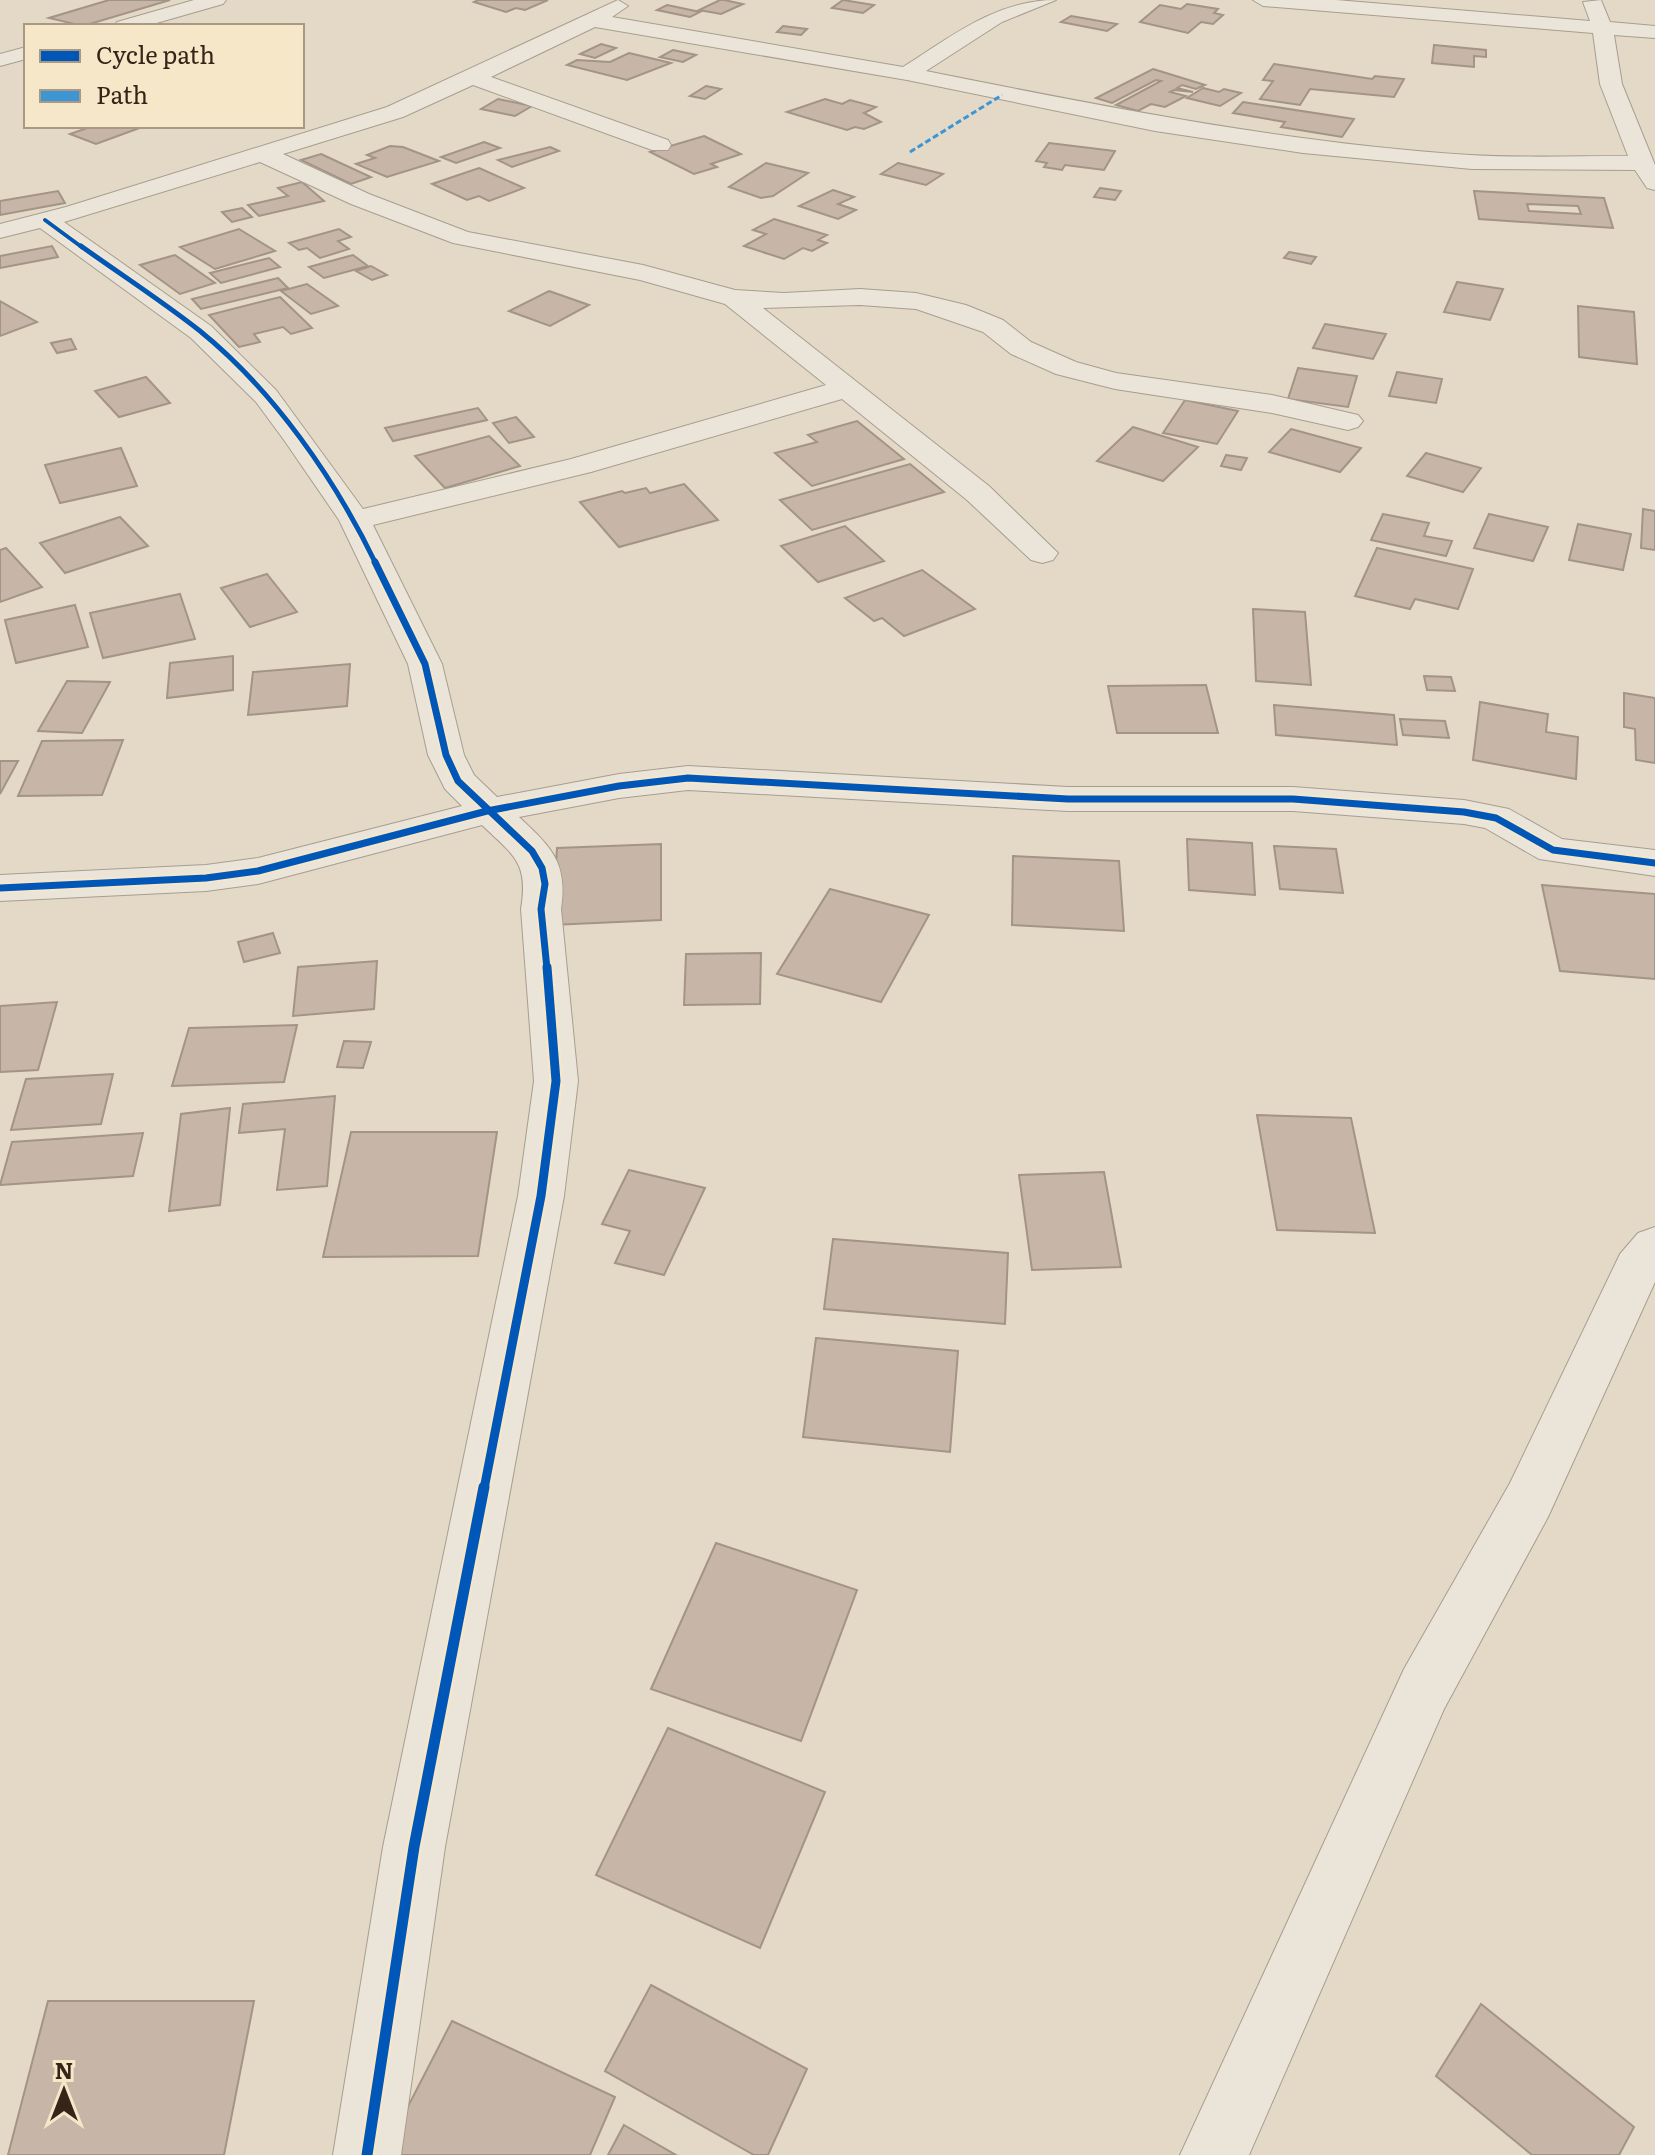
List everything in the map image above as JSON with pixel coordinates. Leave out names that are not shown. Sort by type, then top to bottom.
[{"type":"street","points":[[131,24],[216,0]]},
{"type":"street","points":[[907,74],[995,18],[1046,0]]},
{"type":"street","points":[[1263,0],[1655,32]]},
{"type":"street","points":[[1593,0],[1603,30],[1611,84],[1642,163],[1655,183]]},
{"type":"street","points":[[0,231],[45,220],[395,112],[591,20],[618,2]]},
{"type":"street","points":[[591,20],[907,74],[1155,124],[1382,156],[1472,162],[1642,163]]},
{"type":"street","points":[[0,60],[24,54]]},
{"type":"street","points":[[472,77],[660,145]]},
{"type":"street","points":[[247,132],[270,151],[360,199],[462,238],[643,273],[734,298],[784,301],[860,297],[916,301],[957,311],[993,326],[1021,348],[1066,368],[1115,381],[1258,401],[1348,421]]},
{"type":"street","points":[[45,220],[201,332],[266,396],[355,520],[425,664],[446,755],[458,781],[532,851],[542,868],[545,884],[541,909],[555,1040],[556,1081],[541,1196],[414,1847],[367,2155]]},
{"type":"street","points":[[734,298],[978,493],[1042,553]]},
{"type":"street","points":[[355,520],[580,466],[848,388]]},
{"type":"street","points":[[0,888],[181,880],[258,871],[487,811],[619,786],[688,778],[1068,799],[1293,799],[1483,814],[1553,850],[1655,863]]},
{"type":"street","points":[[1214,2155],[1424,1689],[1529,1500],[1637,1268],[1655,1246]]},
{"type":"building","points":[[109,0],[170,0],[90,24],[49,18]]},
{"type":"building","points":[[548,0],[525,10],[516,8],[506,12],[474,2]]},
{"type":"building","points":[[720,0],[743,4],[721,14],[699,10]]},
{"type":"building","points":[[843,0],[874,5],[863,13],[832,8]]},
{"type":"building","points":[[1187,4],[1218,9],[1214,13],[1223,15],[1213,24],[1201,22],[1188,33],[1140,22],[1160,5],[1181,9]]},
{"type":"building","points":[[667,5],[700,12],[690,17],[657,10]]},
{"type":"building","points":[[1071,16],[1117,24],[1107,31],[1061,22]]},
{"type":"building","points":[[783,26],[807,29],[801,35],[777,32]]},
{"type":"building","points":[[601,44],[616,48],[595,58],[580,54]]},
{"type":"building","points":[[1434,45],[1486,50],[1486,57],[1474,56],[1474,67],[1432,63]]},
{"type":"building","points":[[673,50],[696,55],[683,62],[660,57]]},
{"type":"building","points":[[629,53],[671,63],[627,80],[567,65],[577,60],[610,62]]},
{"type":"building","points":[[1274,64],[1372,79],[1375,76],[1404,79],[1394,97],[1310,89],[1300,105],[1260,99],[1273,81],[1263,80]]},
{"type":"building","points":[[1153,69],[1205,85],[1196,89],[1182,85],[1177,88],[1193,92],[1174,90],[1170,92],[1186,96],[1165,107],[1151,104],[1138,111],[1116,105],[1161,81],[1156,80],[1112,103],[1096,98]]},
{"type":"building","points":[[706,86],[721,89],[705,99],[690,96]]},
{"type":"building","points":[[1203,88],[1241,93],[1220,106],[1187,98]]},
{"type":"building","points":[[498,99],[532,106],[515,116],[481,109]]},
{"type":"building","points":[[825,99],[842,104],[850,100],[876,107],[864,113],[881,122],[864,129],[855,127],[847,130],[787,112]]},
{"type":"building","points":[[1243,102],[1354,119],[1342,137],[1281,127],[1285,122],[1233,113]]},
{"type":"building","points":[[87,128],[140,128],[96,144],[70,134]]},
{"type":"building","points":[[704,136],[741,154],[711,164],[717,167],[694,174],[650,152]]},
{"type":"building","points":[[484,142],[500,148],[456,163],[441,157]]},
{"type":"building","points":[[1049,143],[1115,151],[1104,170],[1065,165],[1062,170],[1044,167],[1047,163],[1036,161]]},
{"type":"building","points":[[390,146],[403,147],[439,161],[387,177],[356,164],[375,158],[367,155]]},
{"type":"building","points":[[550,147],[559,151],[512,167],[498,160]]},
{"type":"building","points":[[321,154],[371,177],[351,184],[301,160]]},
{"type":"building","points":[[766,163],[808,173],[773,196],[761,198],[729,187]]},
{"type":"building","points":[[898,163],[943,174],[926,185],[881,174]]},
{"type":"building","points":[[479,168],[524,188],[489,201],[479,196],[467,200],[432,184]]},
{"type":"building","points":[[302,182],[324,201],[259,216],[248,205],[288,196],[278,188]]},
{"type":"building","points":[[1100,188],[1121,191],[1115,200],[1094,197]]},
{"type":"building","points":[[833,190],[854,197],[838,204],[856,210],[838,219],[799,206]]},
{"type":"building","points":[[58,191],[65,203],[0,215],[0,201]]},
{"type":"building","points":[[1474,191],[1604,198],[1613,228],[1479,219]],"holes":[[[1527,204],[1578,206],[1581,214],[1529,211]]]},
{"type":"building","points":[[242,208],[252,217],[232,222],[222,212]]},
{"type":"building","points":[[774,219],[827,235],[818,240],[827,243],[812,251],[803,248],[784,259],[744,246],[766,234],[753,230]]},
{"type":"building","points":[[239,229],[275,251],[215,269],[180,247]]},
{"type":"building","points":[[339,229],[351,237],[338,241],[349,249],[320,258],[307,248],[299,250],[289,243]]},
{"type":"building","points":[[52,246],[58,257],[0,268],[0,256]]},
{"type":"building","points":[[1289,252],[1316,257],[1311,264],[1284,258]]},
{"type":"building","points":[[175,255],[215,283],[180,294],[140,265]]},
{"type":"building","points":[[353,255],[368,266],[324,278],[309,267]]},
{"type":"building","points":[[269,258],[280,267],[221,283],[210,273]]},
{"type":"building","points":[[371,266],[387,275],[372,280],[356,271]]},
{"type":"building","points":[[278,278],[288,288],[201,309],[192,299]]},
{"type":"building","points":[[1457,282],[1503,289],[1490,320],[1444,312]]},
{"type":"building","points":[[307,284],[338,306],[311,314],[281,291]]},
{"type":"building","points":[[549,291],[589,305],[550,326],[509,311]]},
{"type":"building","points":[[280,297],[312,328],[291,334],[283,327],[254,334],[260,342],[239,347],[209,315]]},
{"type":"building","points":[[0,301],[37,322],[0,336]]},
{"type":"building","points":[[1578,306],[1634,312],[1637,364],[1579,357]]},
{"type":"building","points":[[1325,324],[1386,334],[1373,359],[1313,348]]},
{"type":"building","points":[[71,339],[76,349],[57,353],[51,343]]},
{"type":"building","points":[[1298,368],[1357,376],[1348,407],[1288,399]]},
{"type":"building","points":[[1397,372],[1442,379],[1436,403],[1389,396]]},
{"type":"building","points":[[146,377],[170,403],[119,417],[95,391]]},
{"type":"building","points":[[1185,400],[1238,411],[1217,444],[1163,433]]},
{"type":"building","points":[[478,408],[487,420],[393,441],[385,428]]},
{"type":"building","points":[[516,417],[534,437],[509,443],[493,423]]},
{"type":"building","points":[[857,421],[904,459],[812,486],[775,453],[817,442],[808,435]]},
{"type":"building","points":[[1133,427],[1198,447],[1163,481],[1097,461]]},
{"type":"building","points":[[1291,429],[1361,448],[1340,472],[1269,452]]},
{"type":"building","points":[[489,436],[520,466],[445,488],[415,456]]},
{"type":"building","points":[[121,448],[137,486],[60,503],[45,465]]},
{"type":"building","points":[[1426,453],[1481,468],[1463,492],[1407,476]]},
{"type":"building","points":[[1226,455],[1247,458],[1241,470],[1221,466]]},
{"type":"building","points":[[910,464],[944,492],[812,530],[780,500]]},
{"type":"building","points":[[684,484],[718,520],[619,547],[580,502],[622,491],[646,488],[650,493]]},
{"type":"building","points":[[1643,509],[1655,511],[1655,550],[1641,548]]},
{"type":"building","points":[[1383,514],[1429,523],[1424,536],[1452,541],[1446,556],[1371,540]]},
{"type":"building","points":[[1489,514],[1548,527],[1533,561],[1474,548]]},
{"type":"building","points":[[120,517],[148,546],[65,573],[40,543]]},
{"type":"building","points":[[1578,524],[1631,534],[1623,570],[1569,560]]},
{"type":"building","points":[[845,526],[884,561],[818,582],[781,546]]},
{"type":"building","points":[[6,548],[42,587],[0,602],[0,550]]},
{"type":"building","points":[[1377,548],[1473,569],[1458,609],[1415,599],[1410,609],[1355,596]]},
{"type":"building","points":[[922,570],[975,609],[904,636],[882,618],[874,621],[845,598]]},
{"type":"building","points":[[267,574],[297,612],[250,627],[221,588]]},
{"type":"building","points":[[180,594],[195,639],[103,658],[90,613]]},
{"type":"building","points":[[75,605],[88,647],[16,663],[5,620]]},
{"type":"building","points":[[1253,609],[1305,612],[1311,685],[1256,681]]},
{"type":"building","points":[[233,656],[233,690],[167,698],[170,663]]},
{"type":"building","points":[[350,664],[347,706],[248,715],[253,672]]},
{"type":"building","points":[[1424,676],[1451,677],[1455,691],[1427,690]]},
{"type":"building","points":[[67,681],[110,682],[82,733],[38,731]]},
{"type":"building","points":[[1206,685],[1218,733],[1117,733],[1108,686]]},
{"type":"building","points":[[1624,693],[1655,698],[1655,763],[1636,760],[1635,729],[1624,727]]},
{"type":"building","points":[[1480,702],[1548,714],[1546,732],[1578,737],[1576,779],[1473,760]]},
{"type":"building","points":[[1274,705],[1394,715],[1397,745],[1276,735]]},
{"type":"building","points":[[1400,719],[1445,721],[1449,738],[1403,735]]},
{"type":"building","points":[[123,740],[102,795],[18,796],[42,741]]},
{"type":"building","points":[[0,761],[18,761],[0,794]]},
{"type":"building","points":[[1187,839],[1252,843],[1255,895],[1189,890]]},
{"type":"building","points":[[661,844],[661,920],[552,925],[557,848]]},
{"type":"building","points":[[1274,846],[1336,849],[1343,893],[1280,889]]},
{"type":"building","points":[[1013,856],[1119,861],[1124,931],[1012,925]]},
{"type":"building","points":[[1542,885],[1655,894],[1655,979],[1560,971]]},
{"type":"building","points":[[830,889],[929,915],[881,1002],[777,974]]},
{"type":"building","points":[[273,933],[280,953],[244,962],[238,942]]},
{"type":"building","points":[[761,953],[760,1004],[684,1005],[686,954]]},
{"type":"building","points":[[377,961],[374,1009],[293,1016],[298,967]]},
{"type":"building","points":[[57,1002],[38,1070],[0,1072],[0,1006]]},
{"type":"building","points":[[297,1025],[284,1082],[172,1086],[189,1028]]},
{"type":"building","points":[[344,1041],[371,1042],[363,1068],[337,1067]]},
{"type":"building","points":[[113,1074],[101,1124],[11,1130],[26,1079]]},
{"type":"building","points":[[335,1096],[327,1186],[277,1190],[285,1129],[239,1133],[243,1104]]},
{"type":"building","points":[[230,1108],[220,1205],[169,1211],[181,1114]]},
{"type":"building","points":[[1257,1115],[1351,1118],[1375,1233],[1277,1230]]},
{"type":"building","points":[[351,1132],[497,1132],[478,1256],[323,1257]]},
{"type":"building","points":[[143,1133],[133,1176],[0,1185],[12,1142]]},
{"type":"building","points":[[629,1170],[705,1188],[664,1275],[615,1263],[630,1231],[602,1224]]},
{"type":"building","points":[[1104,1172],[1121,1267],[1032,1270],[1019,1175]]},
{"type":"building","points":[[833,1239],[1008,1253],[1005,1324],[824,1309]]},
{"type":"building","points":[[816,1338],[958,1351],[950,1452],[803,1437]]},
{"type":"building","points":[[716,1543],[857,1590],[801,1741],[651,1689]]},
{"type":"building","points":[[668,1728],[825,1792],[760,1948],[596,1875]]},
{"type":"building","points":[[651,1985],[807,2069],[768,2155],[754,2155],[605,2071]]},
{"type":"building","points":[[48,2001],[254,2001],[224,2155],[8,2155]]},
{"type":"building","points":[[1481,2004],[1634,2127],[1619,2155],[1532,2155],[1436,2076]]},
{"type":"building","points":[[452,2021],[615,2097],[590,2155],[383,2155]]},
{"type":"building","points":[[624,2125],[676,2155],[608,2155]]},
{"type":"marked path","points":[[910,152],[931,142],[1002,95]]},
{"type":"cycle path","points":[[45,220],[201,332],[266,396],[295,434],[355,520],[425,664],[446,755],[458,781],[532,851],[542,868],[545,884],[541,909],[555,1040],[556,1081],[541,1196],[414,1847],[367,2155]]},
{"type":"cycle path","points":[[0,888],[206,878],[258,871],[487,811],[619,786],[688,778],[1068,799],[1293,799],[1464,812],[1496,818],[1553,850],[1655,863]]}]
